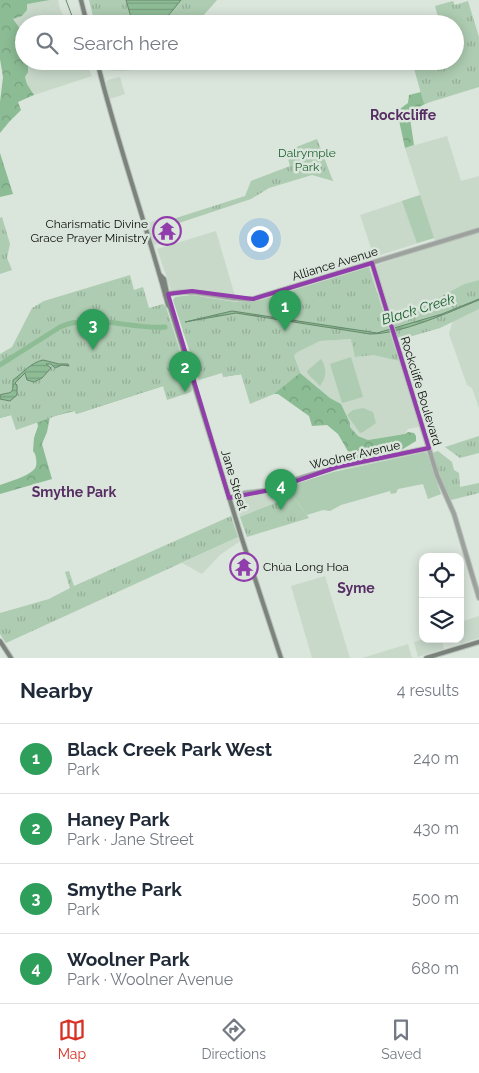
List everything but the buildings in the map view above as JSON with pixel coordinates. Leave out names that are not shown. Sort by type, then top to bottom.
[{"type":"main road","points":[[82,0],[85,15]]},
{"type":"main road","name":"Jane Street","points":[[99,70],[168,305],[174,318],[229,498],[281,658]]},
{"type":"main road","points":[[0,641],[11,658]]},
{"type":"main road","points":[[426,658],[479,642]]},
{"type":"street","name":"Alliance Avenue","points":[[166,295],[192,291],[233,299],[253,299],[479,230]]},
{"type":"street","name":"Rockcliffe Boulevard","points":[[372,263],[440,484],[454,514],[479,598]]},
{"type":"street","name":"Woolner Avenue","points":[[229,498],[245,493],[273,490],[297,479],[338,467],[429,448]]},
{"type":"highlighted area","points":[[372,263],[429,448],[337,467],[270,490],[229,498],[168,294],[192,291],[253,299]]},
{"type":"shaded area","points":[[58,0],[63,15],[23,15],[27,10],[27,4]]},
{"type":"shaded area","points":[[126,0],[181,0],[169,15],[130,15]]},
{"type":"shaded area","points":[[28,70],[89,70],[92,76],[34,95],[25,77]]},
{"type":"shaded area","points":[[120,77],[125,94],[110,99],[106,83],[108,80]]},
{"type":"shaded area","points":[[447,136],[461,181],[479,176],[479,280],[464,284],[392,321],[376,269],[377,265],[437,245],[434,238],[374,257],[360,215],[420,195],[405,148]]},
{"type":"shaded area","points":[[169,216],[176,238],[154,245],[147,223]]},
{"type":"shaded area","points":[[216,231],[235,296],[185,289],[171,290],[157,249]]},
{"type":"shaded area","points":[[479,299],[425,322],[383,333],[370,334],[236,313],[185,322],[232,311],[377,333],[442,314]]},
{"type":"shaded area","points":[[479,309],[479,408],[472,388],[467,385],[449,334],[453,320]]},
{"type":"shaded area","points":[[351,339],[357,357],[373,355],[399,361],[419,427],[408,429],[405,434],[368,440],[358,436],[350,427],[341,404],[330,398],[300,373],[294,357],[296,353],[320,341]]},
{"type":"shaded area","points":[[43,360],[68,364],[69,366],[62,365],[55,368],[51,364],[46,364],[51,368],[42,378],[34,382],[27,380],[25,373],[15,383],[17,385],[17,395],[10,401],[0,399],[0,395],[12,391],[13,380],[30,366]]},
{"type":"shaded area","points":[[272,493],[277,502],[240,517],[235,499]]},
{"type":"shaded area","points":[[238,537],[239,542],[220,555],[202,574],[182,563]]},
{"type":"shaded area","points":[[325,576],[350,658],[312,658],[291,586]]},
{"type":"shaded area","points":[[479,616],[479,638],[464,643],[464,621]]},
{"type":"shaded area","points":[[419,640],[419,643],[442,643],[444,649],[418,657],[414,642]]},
{"type":"shaded area","points":[[408,644],[412,658],[362,658]]},
{"type":"green space","points":[[0,0],[50,0],[27,4],[27,10],[23,15],[15,15],[13,19],[15,22],[15,70],[28,70],[25,77],[34,95],[18,102],[21,110],[0,133],[0,102],[3,77],[0,59]]},
{"type":"green space","points":[[89,0],[217,0],[204,15],[93,15]]},
{"type":"green space","points":[[453,1],[455,5],[468,1],[479,37],[479,87],[424,104],[415,70],[464,70],[464,15],[438,15],[435,6]]},
{"type":"green space","points":[[415,71],[427,103],[409,112],[414,145],[405,148],[397,111],[408,103],[409,95],[421,92]]},
{"type":"green space","name":"Dalrymple Park","points":[[317,139],[333,181],[312,175],[269,188],[251,199],[179,223],[173,219],[245,196],[251,181],[290,166],[286,151]]},
{"type":"green space","points":[[0,153],[13,194],[0,197]]},
{"type":"green space","points":[[420,195],[434,238],[417,243],[402,201]]},
{"type":"green space","points":[[2,217],[10,244],[7,258],[12,270],[0,274],[0,218]]},
{"type":"green space","points":[[369,267],[399,361],[373,355],[355,357],[351,339],[320,341],[296,353],[294,357],[300,373],[274,394],[250,404],[241,374],[223,377],[222,373],[199,380],[173,300],[175,297],[191,295],[236,302],[261,300]]},
{"type":"green space","points":[[130,275],[134,290],[143,287],[149,308],[163,304],[166,307],[192,389],[191,392],[167,400],[163,386],[76,414],[75,411],[70,411],[16,430],[11,415],[0,418],[0,354],[12,347],[32,308],[44,301]]},
{"type":"green space","points":[[479,280],[479,309],[440,328],[402,339],[397,337],[392,321],[464,284]]},
{"type":"green space","points":[[294,357],[300,373],[330,398],[341,404],[350,427],[358,436],[368,440],[408,432],[414,433],[416,441],[403,449],[353,460],[338,434],[327,425],[312,426],[309,416],[278,394],[274,394],[268,387],[248,373],[223,377]]},
{"type":"green space","points":[[351,357],[363,397],[342,403],[330,364]]},
{"type":"green space","points":[[321,359],[325,372],[320,386],[307,371]]},
{"type":"green space","points":[[163,386],[76,414],[75,411],[50,417],[42,444],[52,479],[0,494],[0,485],[20,478],[31,472],[36,466],[33,451],[34,438],[38,426],[35,416],[11,415],[0,418],[0,399]]},
{"type":"green space","points":[[363,408],[373,412],[376,423],[360,433],[347,415],[353,410]]},
{"type":"green space","points":[[479,436],[479,453],[460,458],[445,447]]},
{"type":"green space","points":[[438,451],[452,462],[454,470],[459,473],[460,487],[479,483],[479,493],[451,500],[443,485],[432,453]]},
{"type":"green space","points":[[427,453],[441,494],[428,499],[423,484],[398,489],[396,493],[391,494],[390,491],[341,505],[330,511],[323,510],[307,515],[286,487],[333,472]]},
{"type":"green space","points":[[286,487],[309,518],[247,537],[240,517],[277,502],[272,493]]},
{"type":"green space","points":[[231,516],[238,537],[6,643],[0,634],[0,613],[49,599],[70,588],[65,572],[69,571],[74,586]]},
{"type":"waterway","points":[[66,0],[72,15]]},
{"type":"waterway","name":"Black Creek","points":[[0,365],[60,327],[73,323],[98,321],[165,327]]},
{"type":"place","name":"Charismatic Divine Grace Prayer Ministry","points":[[167,231]]},
{"type":"place","name":"Black Creek Park West","points":[[285,331]]},
{"type":"place","name":"Smythe Park","points":[[93,350]]},
{"type":"place","name":"Haney Park","points":[[185,392]]},
{"type":"place","name":"Woolner Park","points":[[281,510]]},
{"type":"place","name":"Chùa Long Hoa","points":[[244,567]]},
{"type":"district","name":"Rockcliffe","points":[[403,115]]},
{"type":"district","name":"Smythe Park","points":[[74,492]]},
{"type":"district","name":"Syme","points":[[356,588]]}]
